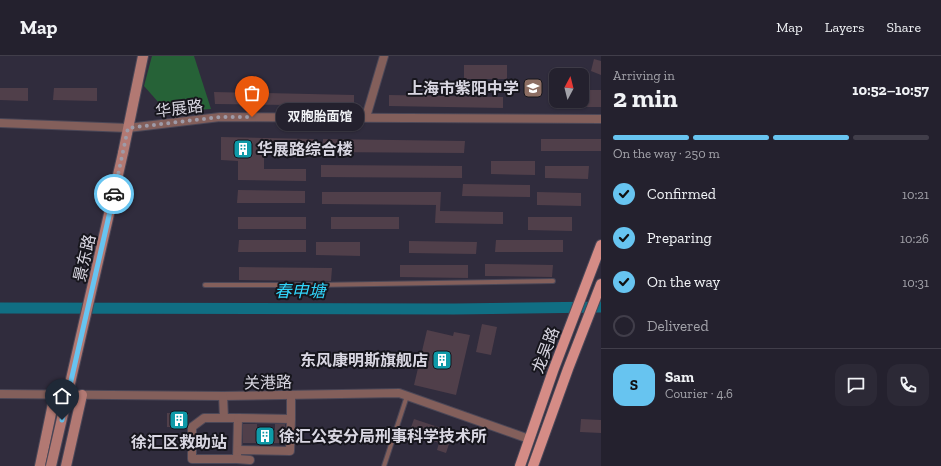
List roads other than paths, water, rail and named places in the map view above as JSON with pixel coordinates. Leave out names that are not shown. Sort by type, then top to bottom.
[{"type":"main road","name":"龙吴路","points":[[520,466],[553,371],[601,245]]},
{"type":"main road","name":"龙吴路","points":[[533,466],[601,284]]},
{"type":"street","name":"景东路","points":[[51,466],[123,153],[142,56]]},
{"type":"street","points":[[366,117],[384,56]]},
{"type":"street","name":"华展路","points":[[0,123],[128,128],[220,117],[601,119]]},
{"type":"street","name":"关港路","points":[[0,394],[223,396],[399,392],[529,439]]},
{"type":"street","points":[[40,466],[55,394]]},
{"type":"street","points":[[66,466],[82,395]]},
{"type":"street","points":[[291,395],[291,419],[290,451],[237,455],[192,462],[192,427],[204,418],[291,419]]},
{"type":"street","points":[[223,396],[224,418]]},
{"type":"street","points":[[237,455],[238,418]]},
{"type":"street","points":[[237,455],[250,460]]},
{"type":"lane","points":[[205,285],[315,285],[553,281]]},
{"type":"lane","points":[[384,466],[407,396]]},
{"type":"waterway","name":"春申塘","points":[[0,308],[454,309],[601,307]]},
{"type":"place","name":"上海市紫阳中学","points":[[533,88]]},
{"type":"place","name":"双胞胎面馆","points":[[252,117]]},
{"type":"place","name":"华展路综合楼","points":[[243,149]]},
{"type":"place","name":"东风康明斯旗舰店","points":[[442,360]]},
{"type":"place","name":"徐汇区救助站","points":[[179,420]]},
{"type":"place","name":"徐汇公安分局刑事科学技术所","points":[[265,436]]}]
